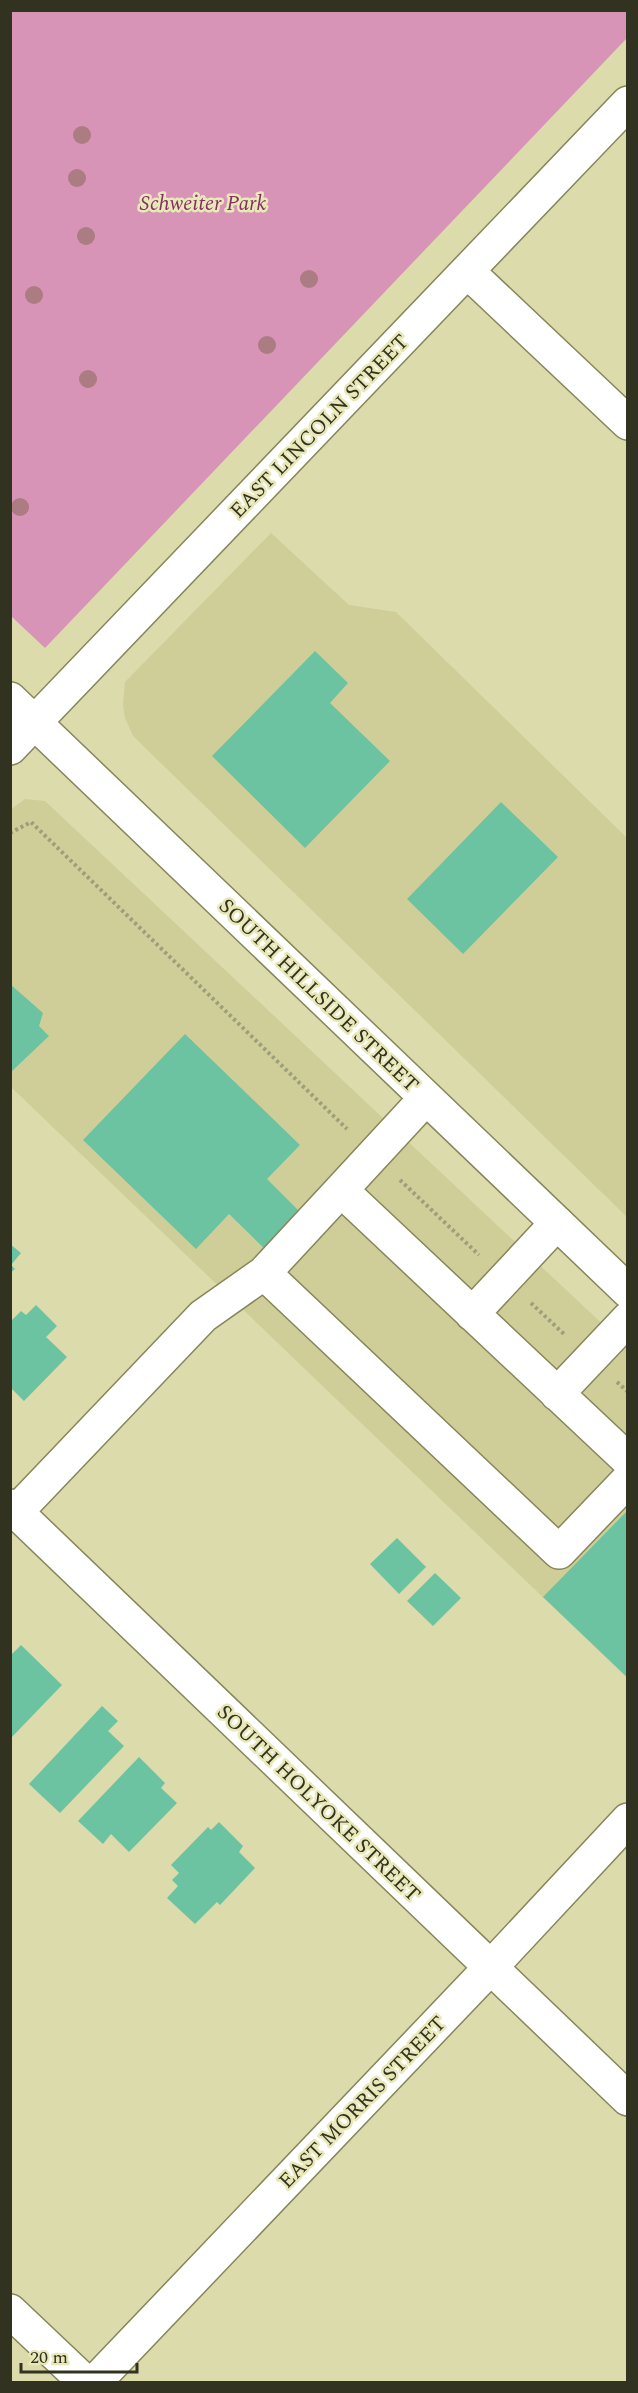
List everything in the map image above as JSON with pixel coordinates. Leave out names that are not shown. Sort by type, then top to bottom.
[{"type":"street","name":"EAST LINCOLN STREET","points":[[10,748],[627,103]]},
{"type":"street","points":[[467,271],[627,423]]},
{"type":"street","name":"SOUTH HILLSIDE STREET","points":[[10,699],[627,1291]]},
{"type":"street","points":[[13,1509],[203,1316],[264,1273],[426,1098]]},
{"type":"street","points":[[341,1190],[627,1460]]},
{"type":"street","points":[[472,1314],[557,1223]]},
{"type":"street","points":[[264,1273],[559,1552],[627,1480]]},
{"type":"street","points":[[557,1394],[627,1319]]},
{"type":"street","name":"SOUTH HOLYOKE STREET","points":[[13,1509],[627,2099]]},
{"type":"street","name":"EAST MORRIS STREET","points":[[96,2382],[490,1968],[627,1820]]},
{"type":"street","points":[[10,2311],[85,2382]]},
{"type":"path","points":[[10,833],[31,822],[374,1155],[627,1392]]},
{"type":"shaded area","points":[[271,533],[349,605],[396,612],[627,838],[627,1217],[133,736],[125,718],[123,705],[125,682]]},
{"type":"shaded area","points":[[25,799],[45,801],[627,1347],[627,1678],[11,1087],[10,810]]},
{"type":"green space","name":"Schweiter Park","points":[[10,11],[627,11],[627,38],[45,648],[11,616]]},
{"type":"building","points":[[315,651],[348,683],[330,703],[390,761],[305,848],[212,756]]},
{"type":"building","points":[[501,802],[558,857],[463,954],[407,899]]},
{"type":"building","points":[[10,984],[43,1013],[39,1026],[49,1036],[10,1073]]},
{"type":"building","points":[[185,1034],[300,1145],[267,1179],[305,1217],[270,1254],[229,1214],[196,1249],[83,1140]]},
{"type":"building","points":[[10,1244],[21,1253],[11,1265],[15,1269],[10,1273]]},
{"type":"building","points":[[36,1305],[57,1326],[46,1337],[67,1357],[24,1401],[10,1387],[10,1322],[21,1311],[26,1315]]},
{"type":"building","points":[[628,1510],[628,1678],[543,1597]]},
{"type":"building","points":[[397,1538],[426,1567],[399,1594],[370,1564]]},
{"type":"building","points":[[435,1573],[461,1598],[433,1626],[407,1601]]},
{"type":"building","points":[[21,1645],[62,1685],[10,1739],[10,1656]]},
{"type":"building","points":[[102,1706],[118,1721],[108,1731],[124,1746],[60,1813],[29,1784]]},
{"type":"building","points":[[139,1757],[165,1783],[161,1788],[177,1803],[129,1852],[111,1834],[103,1844],[78,1821]]},
{"type":"building","points":[[219,1822],[243,1846],[239,1852],[255,1868],[220,1905],[217,1902],[195,1924],[167,1898],[178,1886],[172,1880],[179,1873],[171,1865],[208,1827],[211,1830]]}]
